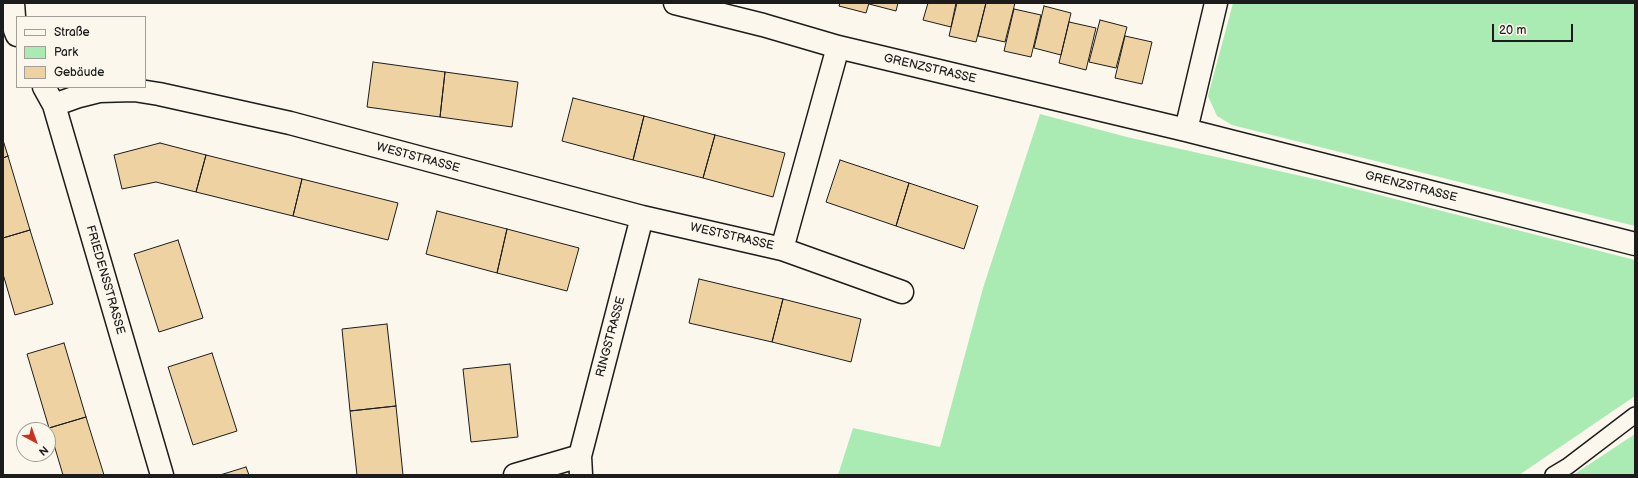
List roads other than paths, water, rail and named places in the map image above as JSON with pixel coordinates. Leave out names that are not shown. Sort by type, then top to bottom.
[{"type":"street","points":[[12,32],[13,3]]},
{"type":"street","name":"GRENZSTRASSE","points":[[675,3],[763,25],[838,47],[1186,130],[1635,244]]},
{"type":"street","points":[[1186,130],[1216,3]]},
{"type":"street","name":"WESTSTRASSE","points":[[782,248],[838,47]]},
{"type":"street","name":"WESTSTRASSE","points":[[49,96],[79,96],[99,91],[134,90],[159,94],[290,123],[642,217],[782,248],[902,292]]},
{"type":"street","name":"FRIEDENSSTRASSE","points":[[49,96],[162,475]]},
{"type":"street","name":"RINGSTRASSE","points":[[516,475],[580,465],[642,217]]},
{"type":"lane","points":[[1553,475],[1568,466],[1635,415]]}]
